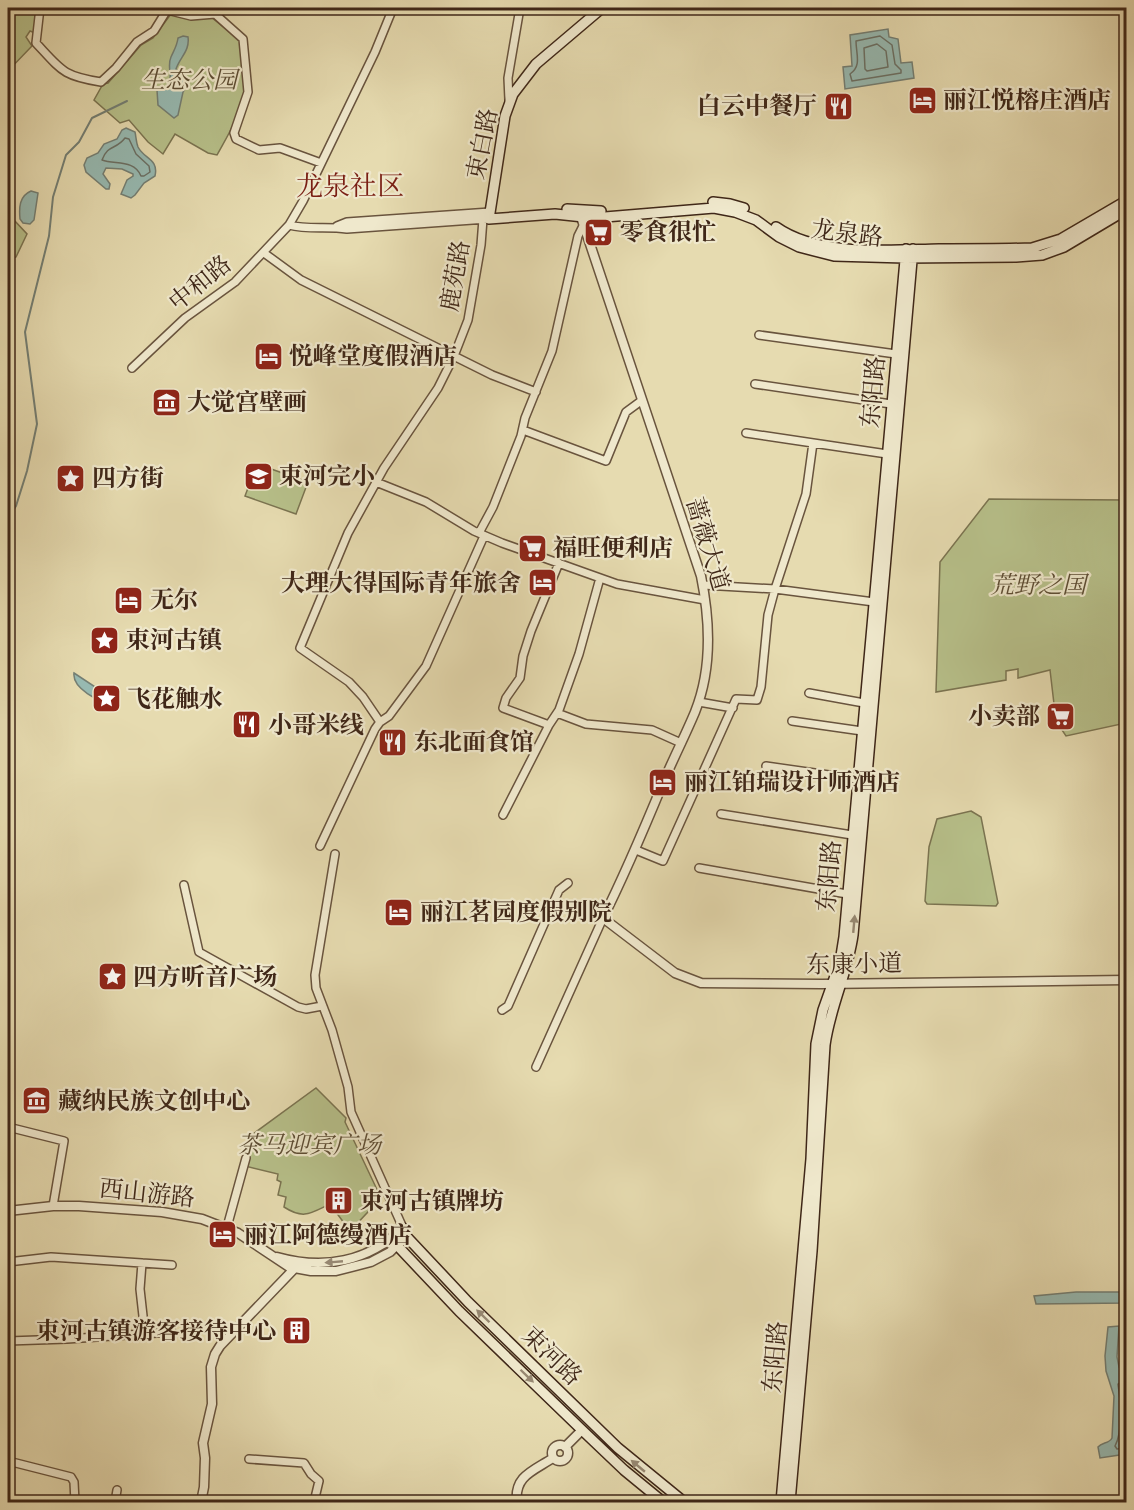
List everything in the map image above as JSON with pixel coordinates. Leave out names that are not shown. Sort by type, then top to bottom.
[{"type":"main road","name":"束白路","points":[[487,217],[509,103],[518,86],[536,64],[602,8]]},
{"type":"main road","name":"龙泉路","points":[[909,254],[1040,246],[1060,239],[1126,201]]},
{"type":"main road","name":"龙泉路","points":[[487,217],[555,214],[581,218],[594,212],[706,202],[723,203],[759,215],[782,232],[806,242],[850,249],[909,254],[1016,257],[1042,255],[1064,247],[1126,210]]},
{"type":"main road","name":"东阳路","points":[[790,1503],[812,1251],[825,1045],[842,950],[891,404],[909,254]]},
{"type":"main road","name":"东阳路","points":[[781,1503],[808,1203],[816,1044],[823,1010],[849,957],[853,935],[909,254]]},
{"type":"main road","name":"束河路","points":[[405,1232],[468,1302],[618,1448],[684,1503]]},
{"type":"main road","name":"束河路","points":[[394,1242],[459,1311],[624,1470],[663,1503]]},
{"type":"street","points":[[40,8],[36,43],[67,74],[74,78],[101,82],[137,42],[154,31],[167,10],[191,16],[215,14],[243,39],[246,54],[248,92],[234,133],[236,140],[259,150],[280,148],[321,163]]},
{"type":"street","name":"中和路","points":[[132,368],[185,318],[235,282],[290,225],[375,52],[393,8]]},
{"type":"street","points":[[509,103],[508,78],[520,8]]},
{"type":"street","points":[[290,225],[302,228],[334,227],[347,222],[487,217]]},
{"type":"street","name":"鹿苑路","points":[[380,722],[363,697],[349,682],[300,648],[348,533],[376,482],[438,388],[454,356],[468,320],[487,217]]},
{"type":"street","points":[[321,846],[361,757],[380,722],[389,716],[426,666],[482,535],[552,351],[581,218]]},
{"type":"street","name":"蔷薇大道","points":[[581,218],[703,585],[707,654],[699,702],[636,850],[603,918]]},
{"type":"street","points":[[264,253],[301,280],[492,375],[536,392]]},
{"type":"street","points":[[759,335],[896,354]]},
{"type":"street","points":[[755,384],[891,404]]},
{"type":"street","points":[[523,430],[606,461],[626,412],[641,401]]},
{"type":"street","points":[[746,433],[887,454]]},
{"type":"street","points":[[636,850],[663,861],[736,699],[757,700],[762,687],[768,615],[806,494],[813,443]]},
{"type":"street","points":[[376,482],[426,502],[482,535],[600,578],[617,584],[705,600]]},
{"type":"street","points":[[549,726],[503,708],[506,698],[520,678],[531,631],[559,563]]},
{"type":"street","points":[[503,815],[557,713],[579,654],[600,578]]},
{"type":"street","points":[[703,585],[775,590],[874,602]]},
{"type":"street","points":[[809,693],[864,703]]},
{"type":"street","points":[[699,702],[733,708]]},
{"type":"street","points":[[557,713],[586,724],[652,730],[681,743]]},
{"type":"street","points":[[792,721],[862,731]]},
{"type":"street","points":[[766,766],[857,779]]},
{"type":"street","points":[[722,814],[852,835]]},
{"type":"street","points":[[201,1503],[205,1458],[203,1443],[212,1404],[211,1367],[220,1346],[294,1269],[323,1272],[356,1267],[383,1256],[405,1232],[351,1112],[348,1087],[332,1030],[316,988],[315,975],[335,854]]},
{"type":"street","points":[[699,868],[847,894]]},
{"type":"street","points":[[502,1010],[508,1006],[559,890],[568,883]]},
{"type":"street","points":[[184,885],[199,952],[298,1007],[306,1009],[322,1006]]},
{"type":"street","points":[[536,1067],[603,918]]},
{"type":"street","name":"东康小道","points":[[603,918],[675,973],[696,982],[720,985],[1126,980]]},
{"type":"street","points":[[8,1127],[64,1141],[53,1206]]},
{"type":"street","points":[[227,1227],[246,1158]]},
{"type":"street","name":"西山游路","points":[[8,1210],[80,1206],[162,1212],[202,1219],[227,1227],[294,1269]]},
{"type":"street","points":[[274,1256],[312,1262],[343,1261],[368,1254],[394,1242]]},
{"type":"street","points":[[8,1262],[51,1257],[172,1265]]},
{"type":"street","points":[[142,1263],[140,1289],[145,1334]]},
{"type":"street","points":[[8,1341],[172,1332]]},
{"type":"street","points":[[517,1503],[516,1489],[519,1482],[553,1458],[560,1461],[565,1459],[568,1452],[565,1447],[582,1430]]},
{"type":"street","points":[[249,1460],[304,1463],[319,1481],[314,1503]]},
{"type":"street","points":[[8,1461],[71,1477],[74,1482],[75,1503]]},
{"type":"street","points":[[115,1503],[117,1491]]},
{"type":"green space","points":[[8,8],[37,8],[35,33],[30,31],[26,37],[32,46],[8,71]]},
{"type":"green space","name":"生态公园","points":[[171,14],[211,17],[241,41],[245,79],[244,94],[235,121],[217,155],[208,153],[175,134],[163,154],[148,142],[129,120],[120,123],[94,100],[103,84],[108,83],[141,45],[153,38]]},
{"type":"green space","points":[[8,207],[14,220],[27,234],[16,257],[8,261]]},
{"type":"green space","points":[[257,464],[308,482],[296,514],[245,496]]},
{"type":"green space","name":"荒野之国","points":[[989,499],[1126,500],[1126,723],[1066,736],[1056,721],[1050,670],[1018,678],[1018,669],[1006,671],[1006,680],[936,692],[940,562]]},
{"type":"green space","points":[[971,811],[981,817],[998,903],[996,906],[927,904],[925,901],[929,847],[937,819]]},
{"type":"green space","name":"茶马迎宾广场","points":[[316,1088],[346,1118],[345,1122],[381,1198],[350,1231],[330,1204],[307,1214],[297,1213],[284,1207],[286,1197],[278,1195],[281,1182],[277,1180],[278,1174],[245,1166],[253,1134]]},
{"type":"water","points":[[888,29],[889,37],[898,39],[901,63],[912,62],[914,78],[845,89],[843,67],[852,66],[850,35]]},
{"type":"water","points":[[188,37],[188,46],[176,69],[188,84],[183,92],[178,115],[174,118],[158,105],[157,90],[166,87],[169,83],[170,61],[178,38]]},
{"type":"water","points":[[126,128],[135,132],[138,147],[153,163],[156,170],[155,176],[144,183],[131,198],[121,194],[127,180],[133,174],[122,169],[106,168],[103,174],[110,184],[109,189],[106,189],[86,172],[84,165],[87,158],[98,153],[104,144],[117,139],[122,130]]},
{"type":"water","points":[[31,191],[38,193],[34,220],[30,224],[23,223],[20,219],[20,211],[22,199]]},
{"type":"water","points":[[74,673],[115,700],[112,703],[107,702],[87,694],[77,684]]},
{"type":"water","points":[[1076,1292],[1126,1292],[1126,1303],[1036,1304],[1034,1296]]},
{"type":"water","points":[[1119,1326],[1117,1357],[1119,1367],[1126,1378],[1126,1454],[1100,1458],[1098,1447],[1112,1438],[1114,1396],[1106,1371],[1105,1356],[1108,1327]]},
{"type":"waterway","points":[[8,518],[16,506],[27,471],[37,424],[25,332],[49,236],[53,197],[66,155],[79,142],[92,118],[127,101]]},
{"type":"place","name":"丽江悦榕庄酒店","points":[[922,100]]},
{"type":"place","name":"白云中餐厅","points":[[838,106]]},
{"type":"place","name":"零食很忙","points":[[599,232]]},
{"type":"place","name":"悦峰堂度假酒店","points":[[268,356]]},
{"type":"place","name":"大觉宫壁画","points":[[166,402]]},
{"type":"place","name":"束河完小","points":[[258,476]]},
{"type":"place","name":"四方街","points":[[71,478]]},
{"type":"place","name":"福旺便利店","points":[[532,548]]},
{"type":"place","name":"大理大得国际青年旅舍","points":[[542,583]]},
{"type":"place","name":"无尔","points":[[129,600]]},
{"type":"place","name":"束河古镇","points":[[105,640]]},
{"type":"place","name":"飞花触水","points":[[106,699]]},
{"type":"place","name":"小卖部","points":[[1061,716]]},
{"type":"place","name":"小哥米线","points":[[247,725]]},
{"type":"place","name":"东北面食馆","points":[[393,742]]},
{"type":"place","name":"丽江铂瑞设计师酒店","points":[[663,782]]},
{"type":"place","name":"丽江茗园度假别院","points":[[399,912]]},
{"type":"place","name":"四方听音广场","points":[[112,977]]},
{"type":"place","name":"藏纳民族文创中心","points":[[37,1101]]},
{"type":"place","name":"束河古镇牌坊","points":[[339,1201]]},
{"type":"place","name":"丽江阿德缦酒店","points":[[223,1235]]},
{"type":"place","name":"束河古镇游客接待中心","points":[[297,1331]]},
{"type":"district","name":"龙泉社区","points":[[350,185]]}]
